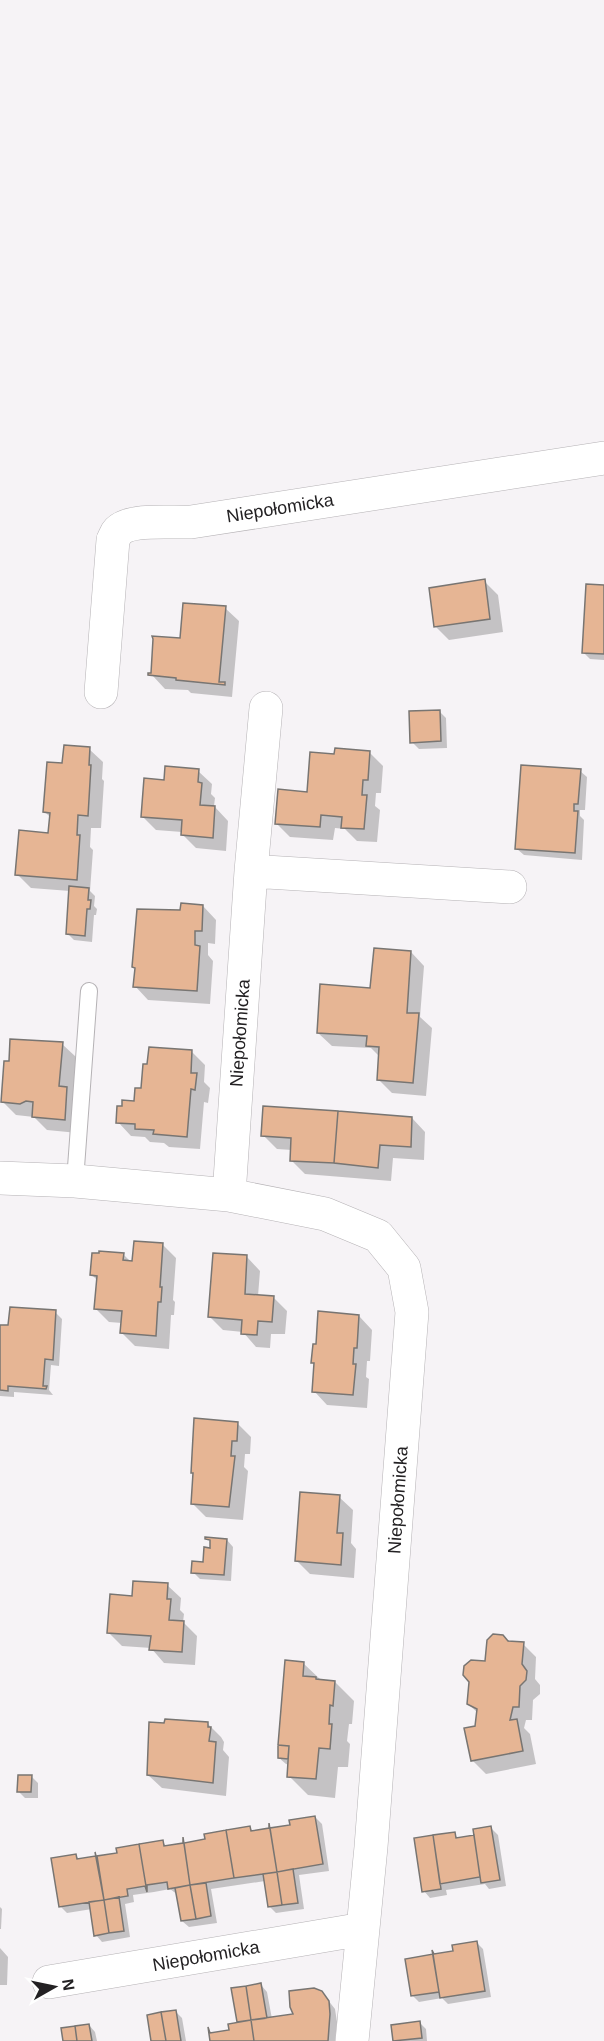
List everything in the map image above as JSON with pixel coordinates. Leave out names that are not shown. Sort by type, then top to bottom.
[{"type":"street","name":"Niepołomicka","points":[[102,692],[113,540],[118,531],[128,526],[139,523],[191,522],[604,458]]},
{"type":"street","name":"Niepołomicka","points":[[228,1195],[251,871],[266,708]]},
{"type":"street","points":[[251,871],[510,887]]},
{"type":"street","name":"Niepołomicka","points":[[0,1178],[75,1181],[228,1195],[325,1214],[378,1236],[404,1268],[412,1312],[391,1599],[352,2041]]},
{"type":"street","name":"Niepołomicka","points":[[49,1982],[363,1929]]},
{"type":"lane","points":[[75,1181],[89,991]]},
{"type":"building","points":[[485,579],[490,619],[434,627],[429,588]]},
{"type":"building","points":[[586,584],[604,585],[604,654],[582,653]]},
{"type":"building","points":[[183,603],[226,606],[219,682],[225,682],[225,685],[148,675],[151,673],[152,636],[180,638]]},
{"type":"building","points":[[440,710],[441,741],[410,743],[409,711]]},
{"type":"building","points":[[64,745],[90,747],[88,816],[78,815],[77,835],[80,835],[77,880],[15,875],[19,830],[48,833],[50,813],[43,812],[47,762],[62,763]]},
{"type":"building","points":[[335,748],[370,751],[368,780],[363,780],[362,795],[367,795],[364,829],[341,828],[342,817],[321,815],[320,827],[275,824],[278,789],[307,792],[310,752],[334,754]]},
{"type":"building","points":[[521,765],[581,769],[578,804],[574,804],[574,811],[578,811],[575,853],[515,849]]},
{"type":"building","points":[[165,766],[199,769],[198,782],[202,783],[200,805],[215,806],[213,838],[181,835],[182,820],[141,817],[144,778],[164,780]]},
{"type":"building","points":[[69,886],[89,888],[88,900],[91,900],[90,909],[87,909],[85,936],[66,934]]},
{"type":"building","points":[[181,903],[203,905],[202,931],[195,931],[195,945],[200,946],[197,991],[133,987],[135,968],[132,967],[137,909],[180,910]]},
{"type":"building","points":[[374,948],[411,951],[407,1013],[419,1013],[413,1083],[377,1080],[379,1047],[366,1046],[367,1036],[317,1033],[320,984],[370,988]]},
{"type":"building","points":[[10,1039],[63,1042],[59,1086],[67,1087],[65,1120],[32,1117],[33,1102],[26,1101],[20,1104],[1,1102],[4,1061],[9,1061]]},
{"type":"building","points":[[149,1047],[192,1050],[191,1073],[197,1073],[195,1090],[191,1089],[187,1137],[153,1134],[154,1130],[135,1129],[135,1124],[116,1123],[117,1106],[122,1106],[122,1100],[134,1101],[135,1088],[141,1088],[143,1064],[147,1064]]},
{"type":"building","points":[[263,1106],[338,1111],[334,1163],[290,1161],[291,1138],[261,1136]]},
{"type":"building","points":[[338,1111],[412,1117],[411,1147],[380,1145],[378,1168],[334,1163]]},
{"type":"building","points":[[134,1241],[163,1243],[161,1302],[158,1302],[156,1336],[120,1333],[122,1311],[94,1309],[97,1276],[90,1275],[92,1253],[99,1253],[99,1251],[124,1253],[123,1260],[132,1261]]},
{"type":"building","points":[[213,1253],[247,1255],[245,1294],[274,1296],[272,1322],[258,1321],[257,1335],[241,1334],[242,1320],[208,1317]]},
{"type":"building","points":[[10,1307],[56,1310],[53,1360],[45,1359],[43,1386],[47,1386],[46,1389],[8,1386],[8,1391],[0,1390],[0,1325],[8,1325]]},
{"type":"building","points":[[318,1311],[359,1315],[357,1348],[354,1348],[353,1364],[356,1364],[353,1395],[312,1392],[314,1363],[311,1363],[313,1344],[316,1344]]},
{"type":"building","points":[[194,1418],[238,1422],[237,1441],[232,1441],[231,1456],[235,1456],[229,1507],[191,1504]]},
{"type":"building","points":[[300,1492],[340,1495],[337,1533],[343,1533],[341,1565],[295,1561]]},
{"type":"building","points":[[205,1537],[227,1539],[224,1575],[191,1573],[192,1561],[203,1562],[204,1547],[210,1548],[210,1540]]},
{"type":"building","points":[[133,1581],[168,1583],[167,1599],[171,1599],[169,1620],[184,1621],[182,1652],[149,1650],[151,1636],[107,1633],[110,1594],[132,1596]]},
{"type":"building","points":[[493,1634],[503,1635],[508,1641],[524,1642],[522,1664],[527,1671],[526,1680],[520,1686],[519,1707],[513,1707],[510,1720],[517,1719],[523,1751],[471,1761],[464,1728],[475,1726],[477,1709],[467,1704],[469,1682],[463,1675],[464,1666],[471,1660],[485,1661],[487,1640]]},
{"type":"building","points":[[285,1660],[304,1662],[303,1676],[335,1681],[333,1706],[330,1705],[329,1724],[332,1724],[330,1749],[319,1748],[316,1779],[287,1777],[289,1746],[278,1745]]},
{"type":"building","points":[[165,1719],[208,1722],[208,1727],[211,1727],[209,1741],[216,1742],[213,1783],[147,1775],[149,1722],[164,1723]]},
{"type":"building","points":[[278,1745],[289,1746],[288,1759],[278,1758]]},
{"type":"building","points":[[18,1775],[32,1775],[31,1792],[17,1792]]},
{"type":"building","points":[[315,1816],[323,1864],[277,1872],[270,1828],[290,1825],[289,1820]]},
{"type":"building","points":[[269,1823],[277,1872],[234,1878],[226,1830],[250,1826],[251,1831],[269,1828]]},
{"type":"building","points":[[491,1826],[500,1880],[481,1883],[473,1829]]},
{"type":"building","points":[[226,1830],[234,1878],[190,1885],[184,1843],[205,1839],[204,1834]]},
{"type":"building","points":[[455,1832],[456,1838],[474,1835],[480,1877],[440,1884],[433,1835]]},
{"type":"building","points":[[433,1835],[441,1889],[422,1892],[414,1838]]},
{"type":"building","points":[[183,1837],[190,1885],[168,1889],[167,1882],[147,1885],[147,1892],[139,1844],[163,1840],[164,1846],[183,1843]]},
{"type":"building","points":[[139,1844],[147,1892],[145,1886],[127,1889],[128,1896],[104,1900],[97,1856],[117,1853],[116,1848]]},
{"type":"building","points":[[76,1854],[77,1859],[96,1856],[104,1900],[59,1907],[51,1858]]},
{"type":"building","points":[[293,1869],[298,1903],[282,1905],[277,1872]]},
{"type":"building","points":[[277,1872],[282,1905],[268,1907],[263,1874]]},
{"type":"building","points":[[206,1883],[211,1916],[196,1919],[190,1885]]},
{"type":"building","points":[[190,1885],[196,1919],[181,1921],[175,1888]]},
{"type":"building","points":[[119,1897],[124,1931],[109,1933],[104,1900]]},
{"type":"building","points":[[104,1900],[109,1933],[94,1936],[89,1902]]},
{"type":"building","points":[[477,1941],[485,1991],[440,1998],[432,1950],[434,1954],[453,1951],[452,1945]]},
{"type":"building","points":[[433,1954],[439,1992],[411,1996],[405,1959]]},
{"type":"building","points":[[261,1983],[267,2018],[251,2020],[246,1986]]},
{"type":"building","points":[[246,1986],[251,2020],[237,2022],[231,1988]]},
{"type":"building","points":[[314,1988],[322,1991],[329,2001],[328,2041],[254,2041],[251,2020],[293,2014],[289,1991]]},
{"type":"building","points":[[176,2010],[181,2041],[166,2041],[161,2012]]},
{"type":"building","points":[[161,2012],[166,2041],[151,2041],[147,2015]]},
{"type":"building","points":[[251,2020],[254,2041],[210,2041],[208,2027],[210,2033],[229,2030],[228,2024]]},
{"type":"building","points":[[420,2021],[422,2038],[393,2041],[391,2025]]},
{"type":"building","points":[[89,2024],[92,2041],[77,2041],[75,2026]]},
{"type":"building","points":[[75,2026],[77,2041],[63,2041],[61,2028]]}]
